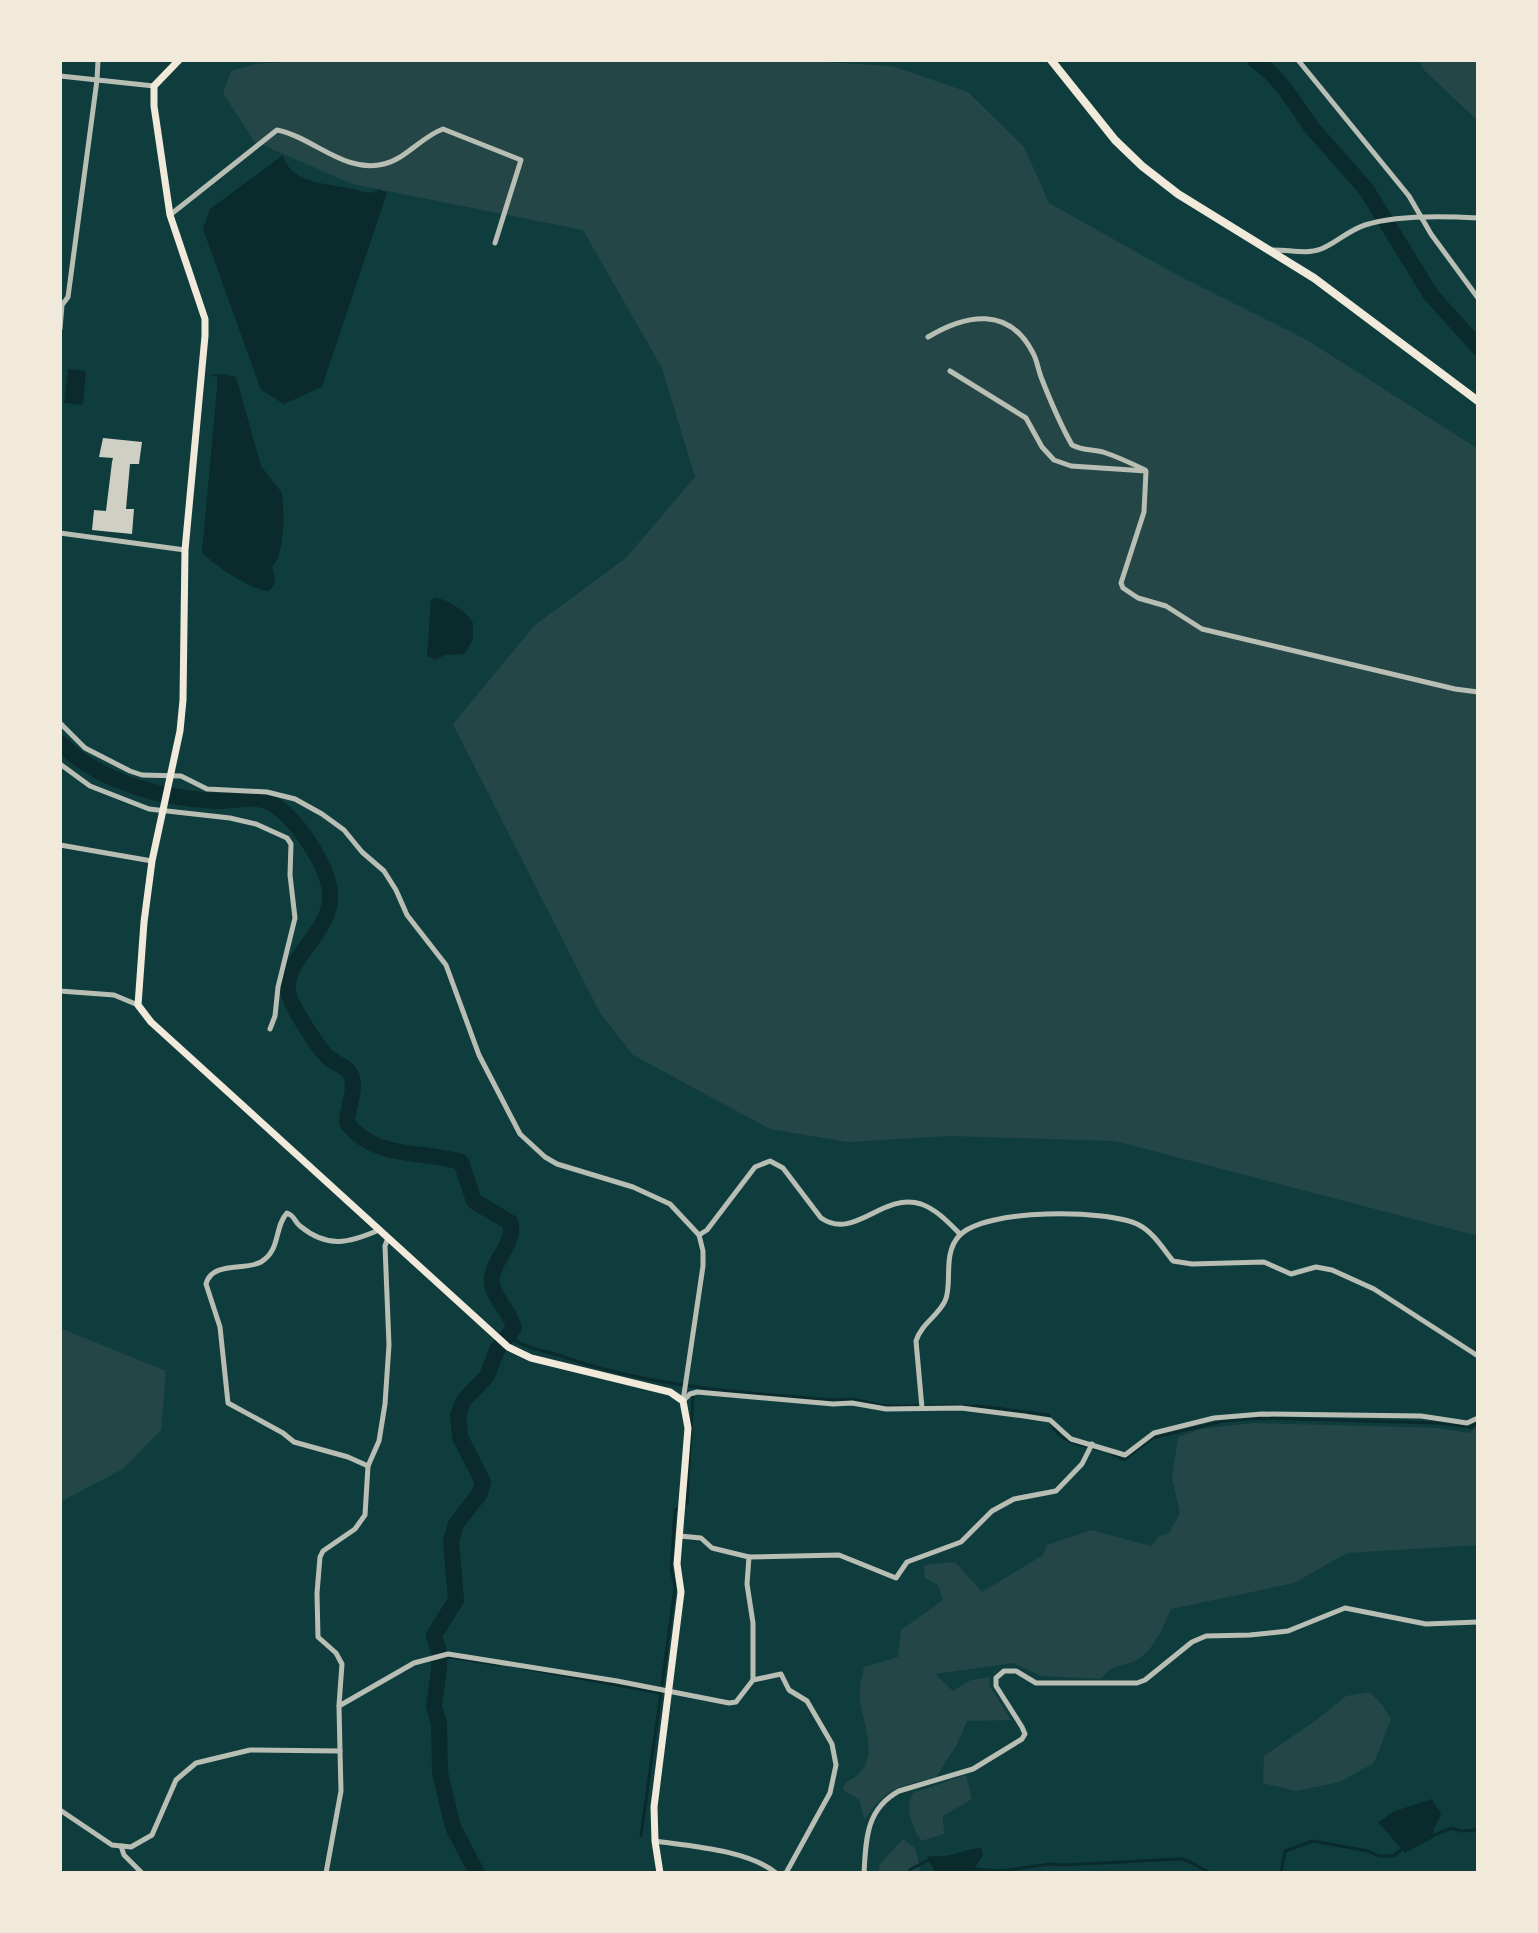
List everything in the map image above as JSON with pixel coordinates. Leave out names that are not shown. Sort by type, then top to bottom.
[{"type":"main road","points":[[179,60],[154,86],[154,106],[170,215],[205,319],[185,550],[183,700],[171,778],[152,861],[138,1005],[151,1022],[508,1347],[531,1358],[670,1392],[683,1401],[688,1428],[677,1564],[681,1592],[655,1790],[655,1841],[659,1873]]},
{"type":"main road","points":[[1051,60],[1115,140],[1142,166],[1178,194],[1314,278],[1478,401]]},
{"type":"street","points":[[60,329],[62,305],[68,297],[98,60]]},
{"type":"street","points":[[1298,60],[1409,196],[1431,234],[1478,298]]},
{"type":"street","points":[[60,76],[154,86]]},
{"type":"street","points":[[170,215],[277,130],[349,162],[369,165],[384,164],[405,154],[432,133],[443,129],[521,160],[495,243]]},
{"type":"street","points":[[1269,250],[1290,249],[1309,253],[1323,249],[1361,226],[1395,218],[1478,218]]},
{"type":"street","points":[[928,337],[958,320],[978,317],[1005,323],[1018,333],[1033,353],[1072,445],[1081,450],[1099,451],[1146,471]]},
{"type":"street","points":[[950,371],[1026,418],[1042,447],[1054,460],[1071,466],[1146,471]]},
{"type":"street","points":[[1146,471],[1144,512],[1121,583],[1123,588],[1138,598],[1166,606],[1202,629],[1478,692]]},
{"type":"street","points":[[60,533],[185,550]]},
{"type":"street","points":[[60,723],[85,748],[142,775],[171,778],[207,789],[253,790],[295,799],[344,830],[362,852],[384,871],[407,915],[446,965],[479,1055],[520,1134],[557,1164],[633,1187],[670,1204],[699,1235],[703,1266],[683,1401]]},
{"type":"street","points":[[60,764],[90,786],[114,797],[149,809],[163,808],[256,824],[279,833],[291,844],[290,875],[295,918],[270,1029]]},
{"type":"street","points":[[60,845],[152,861]]},
{"type":"street","points":[[60,991],[114,995],[138,1005]]},
{"type":"street","points":[[699,1235],[707,1230],[755,1167],[770,1161],[783,1168],[828,1223],[845,1225],[885,1206],[912,1202],[932,1210],[960,1234]]},
{"type":"street","points":[[368,1466],[294,1442],[228,1403],[220,1327],[206,1284],[210,1275],[217,1272],[265,1260],[275,1246],[287,1213],[293,1215],[303,1228],[334,1242],[356,1240],[379,1230]]},
{"type":"street","points":[[921,1406],[916,1341],[946,1299],[949,1260],[960,1234],[968,1228],[1009,1217],[1078,1214],[1130,1222],[1147,1230],[1173,1261],[1192,1264],[1264,1262],[1291,1274],[1316,1267],[1343,1273],[1374,1289],[1478,1356]]},
{"type":"street","points":[[326,1873],[341,1791],[339,1706],[342,1664],[336,1653],[318,1637],[318,1563],[323,1551],[361,1522],[367,1505],[368,1466],[377,1450],[385,1404],[389,1345],[385,1246],[388,1238]]},
{"type":"street","points":[[683,1401],[697,1392],[852,1403],[886,1409],[921,1406],[961,1408],[1049,1420],[1071,1439],[1125,1455],[1154,1433],[1201,1420],[1262,1414],[1421,1416],[1467,1423],[1478,1418]]},
{"type":"street","points":[[680,1536],[701,1538],[712,1548],[749,1557],[839,1555],[896,1578],[907,1562],[961,1542],[992,1511],[1014,1499],[1056,1491],[1082,1464],[1091,1447]]},
{"type":"street","points":[[339,1706],[414,1663],[442,1655],[521,1665],[553,1673],[736,1702],[753,1680],[753,1623],[747,1584],[749,1557]]},
{"type":"street","points":[[864,1873],[869,1825],[873,1815],[889,1797],[899,1791],[973,1769],[1022,1739],[1025,1734],[1022,1727],[996,1686],[996,1678],[1004,1671],[1016,1671],[1036,1683],[1137,1683],[1192,1642],[1206,1636],[1288,1631],[1345,1608],[1426,1624],[1478,1622]]},
{"type":"street","points":[[753,1680],[781,1674],[789,1690],[807,1701],[832,1744],[836,1765],[830,1793],[786,1873]]},
{"type":"street","points":[[60,1810],[112,1845],[131,1847],[152,1835],[176,1780],[196,1763],[250,1750],[340,1751]]},
{"type":"street","points":[[655,1841],[745,1857],[766,1865],[776,1873]]},
{"type":"street","points":[[121,1846],[124,1855],[142,1873]]},
{"type":"shaded area","points":[[313,60],[786,60],[892,66],[968,92],[1024,147],[1049,203],[1179,276],[1307,340],[1478,449],[1478,1236],[1115,1141],[949,1136],[848,1142],[770,1129],[633,1055],[600,1013],[453,724],[535,625],[626,558],[695,477],[662,368],[583,230],[352,184],[254,141],[223,93],[231,71],[255,64]]},
{"type":"shaded area","points":[[1419,60],[1478,60],[1478,121],[1424,70]]},
{"type":"shaded area","points":[[283,155],[293,171],[310,180],[364,192],[379,189],[387,193],[322,387],[284,404],[261,390],[203,229],[210,209]]},
{"type":"shaded area","points":[[68,369],[86,371],[83,405],[64,403]]},
{"type":"shaded area","points":[[209,375],[236,377],[261,466],[282,493],[282,542],[272,567],[274,583],[268,591],[232,576],[202,552],[217,388],[217,377]]},
{"type":"shaded area","points":[[436,598],[457,607],[473,623],[473,639],[465,654],[445,655],[435,660],[427,656],[431,600]]},
{"type":"shaded area","points":[[60,1328],[166,1371],[161,1430],[123,1469],[60,1502]]},
{"type":"shaded area","points":[[1254,1423],[1438,1428],[1469,1433],[1478,1426],[1478,1545],[1347,1553],[1294,1583],[1171,1609],[1146,1653],[1117,1666],[1101,1679],[1041,1676],[1013,1663],[935,1674],[953,1691],[971,1680],[991,1677],[989,1685],[1011,1720],[967,1721],[956,1746],[936,1777],[887,1794],[864,1820],[860,1800],[843,1790],[845,1783],[864,1767],[868,1757],[860,1695],[864,1667],[898,1657],[901,1630],[943,1600],[938,1585],[925,1578],[924,1565],[955,1562],[982,1592],[1043,1555],[1047,1545],[1091,1530],[1151,1546],[1159,1536],[1169,1533],[1180,1513],[1172,1478],[1178,1437],[1201,1429]]},
{"type":"shaded area","points":[[1370,1692],[1391,1719],[1374,1763],[1340,1782],[1296,1791],[1263,1783],[1264,1756],[1346,1696]]},
{"type":"shaded area","points":[[966,1775],[972,1799],[943,1816],[944,1834],[921,1841],[909,1812],[913,1793]]},
{"type":"shaded area","points":[[1432,1799],[1441,1814],[1433,1838],[1405,1853],[1378,1822],[1395,1811]]},
{"type":"shaded area","points":[[903,1839],[915,1848],[921,1873],[878,1873],[880,1864]]},
{"type":"shaded area","points":[[981,1848],[983,1855],[972,1873],[935,1873],[927,1856],[942,1856]]},
{"type":"building","points":[[103,438],[142,442],[139,464],[130,464],[126,509],[134,509],[132,534],[92,530],[94,510],[106,511],[113,458],[99,457]]},
{"type":"waterway","points":[[1255,60],[1285,89],[1312,128],[1366,189],[1431,295],[1478,347]]},
{"type":"waterway","points":[[60,743],[93,768],[133,786],[196,800],[266,801],[290,819],[317,855],[330,892],[325,919],[289,978],[289,996],[328,1057],[351,1075],[353,1086],[347,1123],[371,1143],[385,1148],[461,1162],[474,1201],[511,1223],[510,1238],[494,1269],[492,1283],[514,1328],[497,1350],[487,1376],[464,1400],[458,1415],[460,1437],[483,1482],[480,1493],[456,1524],[451,1541],[456,1600],[434,1635],[439,1652],[434,1706],[439,1723],[440,1773],[453,1827],[477,1873]]},
{"type":"waterway","points":[[509,1336],[528,1346],[595,1367],[697,1387],[852,1399],[885,1406],[979,1406],[1049,1415],[1051,1424],[1061,1436],[1075,1444],[1101,1450]]},
{"type":"waterway","points":[[687,1504],[693,1397]]},
{"type":"waterway","points":[[1108,1452],[1124,1460],[1152,1438],[1224,1421],[1263,1418],[1438,1423],[1471,1427],[1478,1422]]},
{"type":"waterway","points":[[662,1685],[675,1587],[671,1569],[675,1510],[678,1509]]},
{"type":"waterway","points":[[440,1659],[450,1657],[499,1665]]},
{"type":"waterway","points":[[523,1668],[661,1693]]},
{"type":"waterway","points":[[641,1836],[661,1693]]},
{"type":"waterway","points":[[1432,1836],[1451,1828],[1478,1830]]},
{"type":"waterway","points":[[1281,1873],[1285,1851],[1313,1841],[1368,1851],[1379,1856],[1394,1856],[1402,1849]]},
{"type":"waterway","points":[[908,1873],[931,1859]]},
{"type":"waterway","points":[[972,1869],[1001,1871],[1050,1864],[1179,1859],[1211,1873]]},
{"type":"waterway","points":[[878,1873],[899,1873]]}]
